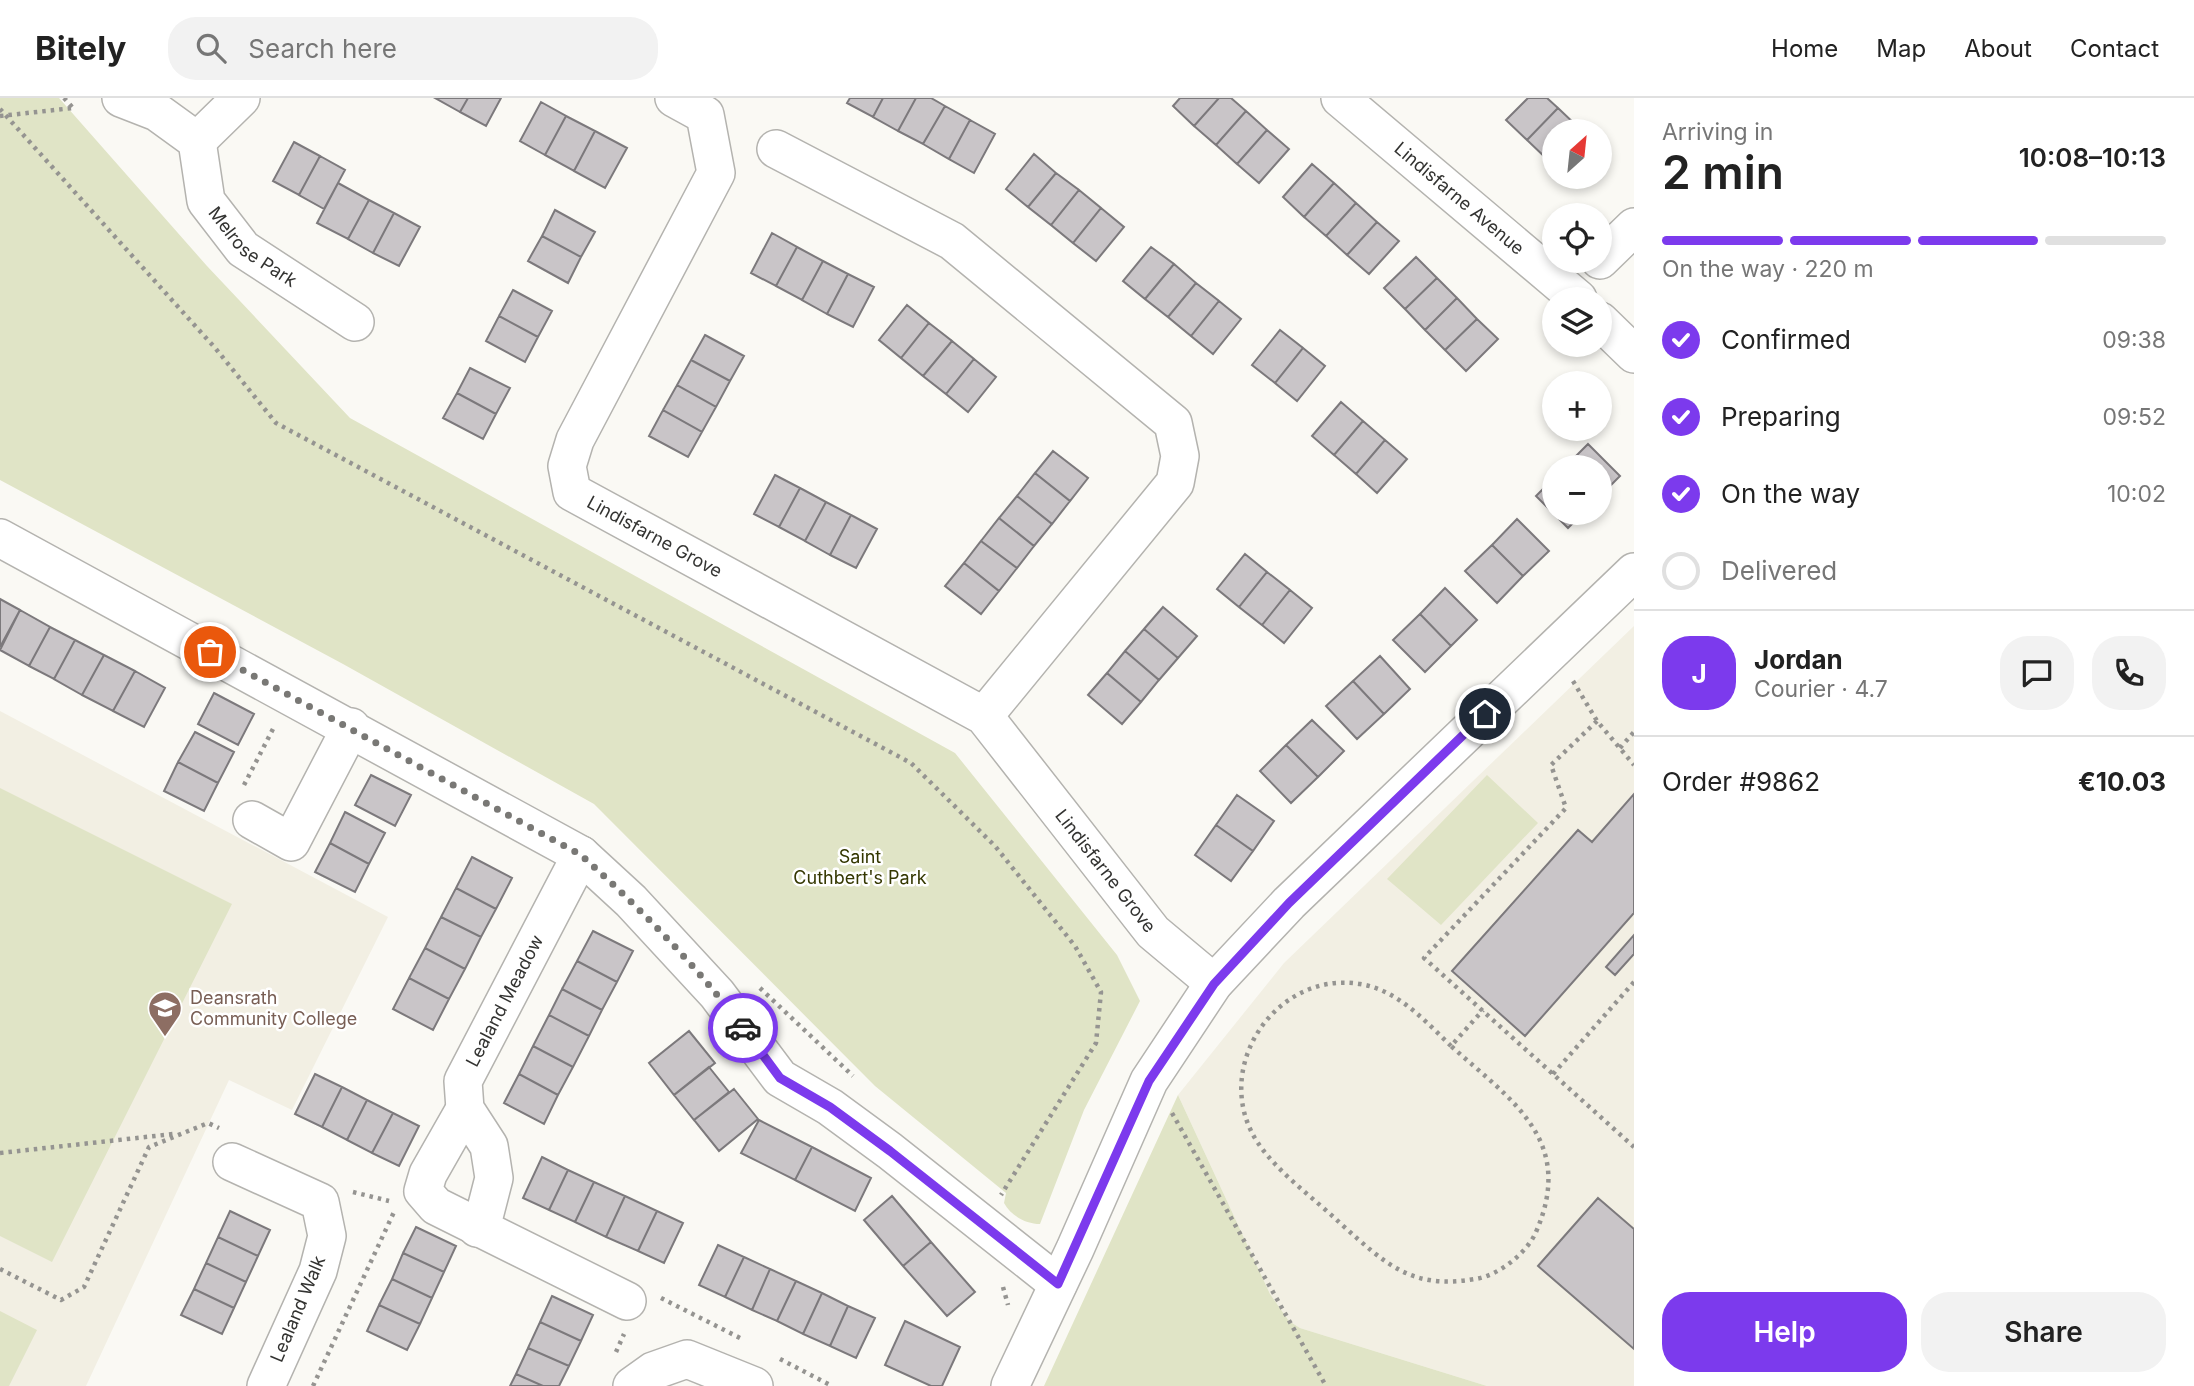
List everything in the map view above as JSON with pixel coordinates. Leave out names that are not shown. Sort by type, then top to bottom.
[{"type":"street","points":[[121,98],[157,112],[197,141],[241,98]]},
{"type":"street","name":"Lindisfarne Grove","points":[[674,98],[705,115],[716,173],[575,440],[567,466],[572,492],[984,716],[1153,932],[1214,984]]},
{"type":"street","name":"Lindisfarne Avenue","points":[[1340,98],[1565,287]]},
{"type":"street","name":"Melrose Park","points":[[197,141],[206,201],[243,249],[355,322]]},
{"type":"street","points":[[776,149],[952,242],[1173,423],[1180,456],[1175,483],[984,716]]},
{"type":"street","points":[[1612,248],[1634,227]]},
{"type":"street","points":[[1578,287],[1589,273]]},
{"type":"street","points":[[1612,333],[1634,354]]},
{"type":"street","points":[[0,538],[351,727],[581,855],[631,901],[718,994],[780,1078],[830,1107],[890,1151],[1058,1284]]},
{"type":"street","points":[[1010,1386],[1149,1081],[1214,984],[1289,903],[1634,572]]},
{"type":"street","points":[[252,820],[291,842],[351,727]]},
{"type":"street","name":"Lealand Meadow","points":[[465,1109],[463,1081],[581,855]]},
{"type":"street","points":[[477,1228],[485,1213],[494,1178],[489,1146],[465,1109],[428,1174],[423,1191],[436,1206],[477,1228],[643,1298]]},
{"type":"street","name":"Lealand Walk","points":[[232,1162],[320,1202],[327,1236],[318,1271],[266,1386]]},
{"type":"street","points":[[632,1386],[653,1371],[687,1359],[754,1386]]},
{"type":"path","points":[[2,115],[74,108],[64,98]]},
{"type":"path","points":[[0,109],[2,115],[216,349],[276,423],[911,763],[995,846],[1075,946],[1101,992],[1096,1043],[997,1201]]},
{"type":"path","points":[[1574,683],[1597,721],[1634,765]]},
{"type":"path","points":[[1597,721],[1551,765],[1566,808],[1424,958],[1634,1147]]},
{"type":"path","points":[[1620,748],[1634,732]]},
{"type":"path","points":[[1553,1074],[1634,982]]},
{"type":"path","points":[[1327,984],[1360,984],[1393,995],[1451,1046],[1523,1111],[1542,1139],[1550,1172],[1547,1206],[1534,1238],[1511,1262],[1491,1273],[1480,1278],[1447,1284],[1413,1278],[1384,1262],[1280,1167],[1257,1142],[1244,1111],[1240,1077],[1249,1044],[1267,1016],[1294,995],[1327,984]]},
{"type":"path","points":[[1451,1046],[1483,1010]]},
{"type":"path","points":[[1167,1106],[1182,1124],[1326,1386]]},
{"type":"path","points":[[0,1269],[61,1300],[84,1287],[149,1147],[208,1123]]},
{"type":"path","points":[[0,1153],[178,1133]]},
{"type":"path","points":[[313,1386],[398,1203]]},
{"type":"path","points":[[999,1276],[1010,1315]]},
{"type":"path","points":[[643,1298],[745,1341]]},
{"type":"path","points":[[770,1354],[832,1386]]},
{"type":"shaded area","points":[[1634,626],[1634,1386],[1487,1386],[1300,1328],[1289,1321],[1270,1294],[1178,1095],[1284,963]]},
{"type":"shaded area","name":"Deansrath Community College","points":[[0,711],[388,917],[292,1110],[229,1080],[86,1386],[0,1386]]},
{"type":"green space","name":"Saint Cuthbert's Park","points":[[0,98],[59,98],[207,266],[350,418],[955,753],[1117,955],[1140,1001],[1084,1110],[1040,1224],[1024,1221],[1015,1215],[1004,1203],[1006,1193],[875,1086],[594,804],[343,664],[0,480]]},
{"type":"green space","points":[[1487,775],[1538,823],[1441,925],[1387,879]]},
{"type":"green space","points":[[0,788],[232,904],[52,1262],[0,1236]]},
{"type":"green space","points":[[1178,1095],[1270,1294],[1289,1321],[1300,1328],[1487,1386],[1044,1386]]},
{"type":"green space","points":[[0,1311],[37,1330],[9,1386],[0,1386]]},
{"type":"building","points":[[435,98],[468,98],[460,112]]},
{"type":"building","points":[[468,98],[501,98],[486,126],[460,112]]},
{"type":"building","points":[[850,98],[883,98],[873,117],[847,103]]},
{"type":"building","points":[[883,98],[916,98],[898,131],[873,117]]},
{"type":"building","points":[[916,98],[931,98],[945,106],[923,144],[898,131]]},
{"type":"building","points":[[1180,98],[1219,98],[1194,126],[1173,106]]},
{"type":"building","points":[[1219,98],[1231,98],[1246,111],[1216,145],[1194,126]]},
{"type":"building","points":[[1528,98],[1547,98],[1558,108],[1547,119],[1542,119],[1542,125],[1527,140],[1506,120]]},
{"type":"building","points":[[541,102],[566,116],[545,155],[520,141]]},
{"type":"building","points":[[945,106],[970,120],[949,159],[923,144]]},
{"type":"building","points":[[1558,108],[1570,119],[1547,119]]},
{"type":"building","points":[[1246,111],[1267,130],[1237,164],[1216,145]]},
{"type":"building","points":[[566,116],[595,131],[574,171],[545,155]]},
{"type":"building","points":[[970,120],[995,134],[974,173],[949,159]]},
{"type":"building","points":[[1542,125],[1542,154],[1527,140]]},
{"type":"building","points":[[1267,130],[1289,149],[1259,183],[1237,164]]},
{"type":"building","points":[[595,131],[627,148],[605,188],[574,171]]},
{"type":"building","points":[[294,142],[320,156],[299,195],[273,181]]},
{"type":"building","points":[[1034,154],[1056,173],[1028,207],[1006,189]]},
{"type":"building","points":[[320,156],[345,170],[324,209],[299,195]]},
{"type":"building","points":[[1312,164],[1334,183],[1304,217],[1283,197]]},
{"type":"building","points":[[1056,173],[1079,190],[1051,225],[1028,207]]},
{"type":"building","points":[[338,183],[369,200],[348,239],[317,223]]},
{"type":"building","points":[[1334,183],[1356,203],[1326,236],[1304,217]]},
{"type":"building","points":[[1079,190],[1101,208],[1073,243],[1051,225]]},
{"type":"building","points":[[369,200],[394,213],[373,253],[348,239]]},
{"type":"building","points":[[1356,203],[1377,222],[1347,255],[1326,236]]},
{"type":"building","points":[[1101,208],[1124,227],[1096,261],[1073,243]]},
{"type":"building","points":[[555,210],[595,232],[581,257],[542,236]]},
{"type":"building","points":[[394,213],[420,227],[399,266],[373,253]]},
{"type":"building","points":[[1377,222],[1399,241],[1369,274],[1347,255]]},
{"type":"building","points":[[772,233],[797,247],[776,286],[751,273]]},
{"type":"building","points":[[542,236],[581,257],[568,283],[528,261]]},
{"type":"building","points":[[797,247],[823,261],[802,300],[776,286]]},
{"type":"building","points":[[1151,247],[1174,264],[1145,299],[1123,281]]},
{"type":"building","points":[[1416,257],[1437,278],[1405,309],[1384,288]]},
{"type":"building","points":[[823,261],[848,274],[827,314],[802,300]]},
{"type":"building","points":[[1174,264],[1196,283],[1168,317],[1145,299]]},
{"type":"building","points":[[848,274],[874,287],[853,327],[827,314]]},
{"type":"building","points":[[1437,278],[1457,298],[1425,330],[1405,309]]},
{"type":"building","points":[[1196,283],[1219,301],[1191,336],[1168,317]]},
{"type":"building","points":[[513,290],[552,311],[538,337],[499,316]]},
{"type":"building","points":[[1457,298],[1477,319],[1445,350],[1425,330]]},
{"type":"building","points":[[1219,301],[1241,319],[1213,354],[1191,336]]},
{"type":"building","points":[[907,305],[929,323],[901,358],[879,340]]},
{"type":"building","points":[[499,316],[538,337],[525,362],[486,341]]},
{"type":"building","points":[[1477,319],[1498,339],[1466,371],[1445,350]]},
{"type":"building","points":[[929,323],[952,341],[923,376],[901,358]]},
{"type":"building","points":[[1280,330],[1303,348],[1275,383],[1252,365]]},
{"type":"building","points":[[705,335],[744,356],[730,381],[691,360]]},
{"type":"building","points":[[952,341],[974,359],[946,394],[923,376]]},
{"type":"building","points":[[1303,348],[1325,366],[1297,401],[1275,383]]},
{"type":"building","points":[[974,359],[996,377],[968,412],[946,394]]},
{"type":"building","points":[[691,360],[730,381],[716,407],[677,385]]},
{"type":"building","points":[[470,368],[510,388],[496,414],[457,393]]},
{"type":"building","points":[[677,385],[716,407],[702,432],[663,410]]},
{"type":"building","points":[[457,393],[496,414],[483,439],[443,418]]},
{"type":"building","points":[[1341,402],[1363,421],[1334,455],[1312,436]]},
{"type":"building","points":[[663,410],[702,432],[688,457],[649,436]]},
{"type":"building","points":[[1363,421],[1385,440],[1356,474],[1334,455]]},
{"type":"building","points":[[1385,440],[1407,459],[1377,493],[1356,474]]},
{"type":"building","points":[[1588,444],[1599,455],[1577,455]]},
{"type":"building","points":[[1053,451],[1088,478],[1070,501],[1035,473]]},
{"type":"building","points":[[1612,468],[1620,476],[1612,484]]},
{"type":"building","points":[[1035,473],[1070,501],[1052,524],[1017,496]]},
{"type":"building","points":[[775,475],[800,488],[779,527],[754,514]]},
{"type":"building","points":[[800,488],[826,502],[805,541],[779,527]]},
{"type":"building","points":[[1542,490],[1542,502],[1536,496]]},
{"type":"building","points":[[1017,496],[1052,524],[1034,546],[999,518]]},
{"type":"building","points":[[826,502],[851,515],[830,555],[805,541]]},
{"type":"building","points":[[851,515],[877,529],[856,568],[830,555]]},
{"type":"building","points":[[999,518],[1034,546],[1017,568],[981,541]]},
{"type":"building","points":[[1517,519],[1549,551],[1523,576],[1492,545]]},
{"type":"building","points":[[981,541],[1017,568],[999,591],[964,563]]},
{"type":"building","points":[[1492,545],[1523,576],[1497,603],[1465,571]]},
{"type":"building","points":[[1245,554],[1267,572],[1239,607],[1217,589]]},
{"type":"building","points":[[964,563],[999,591],[981,614],[945,586]]},
{"type":"building","points":[[1267,572],[1290,590],[1262,625],[1239,607]]},
{"type":"building","points":[[1445,588],[1477,620],[1451,646],[1420,614]]},
{"type":"building","points":[[1290,590],[1312,608],[1284,643],[1262,625]]},
{"type":"building","points":[[0,599],[20,610],[0,647]]},
{"type":"building","points":[[1163,607],[1197,636],[1178,658],[1144,629]]},
{"type":"building","points":[[20,610],[50,627],[29,666],[0,650]]},
{"type":"building","points":[[1420,614],[1451,646],[1425,672],[1393,640]]},
{"type":"building","points":[[50,627],[75,640],[54,679],[29,666]]},
{"type":"building","points":[[1144,629],[1178,658],[1159,680],[1125,651]]},
{"type":"building","points":[[75,640],[104,655],[82,695],[54,679]]},
{"type":"building","points":[[1125,651],[1159,680],[1141,702],[1107,673]]},
{"type":"building","points":[[104,655],[135,671],[113,711],[82,695]]},
{"type":"building","points":[[1380,656],[1410,689],[1384,714],[1353,681]]},
{"type":"building","points":[[135,671],[165,688],[144,727],[113,711]]},
{"type":"building","points":[[1107,673],[1141,702],[1122,724],[1088,695]]},
{"type":"building","points":[[1353,681],[1384,714],[1357,739],[1326,706]]},
{"type":"building","points":[[214,693],[254,714],[238,745],[198,724]]},
{"type":"building","points":[[1312,720],[1344,751],[1318,777],[1286,745]]},
{"type":"building","points":[[195,732],[234,752],[218,783],[178,762]]},
{"type":"building","points":[[1286,745],[1318,777],[1291,803],[1260,771]]},
{"type":"building","points":[[178,762],[218,783],[204,811],[164,791]]},
{"type":"building","points":[[371,775],[411,795],[395,826],[355,805]]},
{"type":"building","points":[[1634,794],[1634,913],[1525,1036],[1452,971],[1578,830],[1592,842]]},
{"type":"building","points":[[1237,795],[1274,821],[1253,851],[1216,825]]},
{"type":"building","points":[[345,812],[385,833],[369,864],[330,843]]},
{"type":"building","points":[[1216,825],[1253,851],[1231,881],[1195,855]]},
{"type":"building","points":[[330,843],[369,864],[355,892],[315,872]]},
{"type":"building","points":[[472,857],[512,878],[496,909],[456,888]]},
{"type":"building","points":[[456,888],[496,909],[481,937],[441,917]]},
{"type":"building","points":[[441,917],[481,937],[465,969],[425,948]]},
{"type":"building","points":[[593,931],[633,951],[617,982],[577,961]]},
{"type":"building","points":[[1634,935],[1634,954],[1615,975],[1606,967]]},
{"type":"building","points":[[425,948],[465,969],[449,999],[409,978]]},
{"type":"building","points":[[577,961],[617,982],[602,1010],[562,989]]},
{"type":"building","points":[[409,978],[449,999],[433,1030],[393,1009]]},
{"type":"building","points":[[562,989],[602,1010],[589,1036],[549,1015]]},
{"type":"building","points":[[549,1015],[589,1036],[573,1067],[533,1046]]},
{"type":"building","points":[[689,1031],[715,1063],[674,1095],[649,1063]]},
{"type":"building","points":[[533,1046],[573,1067],[558,1095],[519,1074]]},
{"type":"building","points":[[709,1067],[729,1092],[694,1120],[674,1095]]},
{"type":"building","points":[[315,1074],[342,1087],[322,1127],[295,1114]]},
{"type":"building","points":[[519,1074],[558,1095],[544,1124],[504,1103]]},
{"type":"building","points":[[342,1087],[367,1100],[347,1140],[322,1127]]},
{"type":"building","points":[[734,1089],[758,1119],[719,1151],[694,1120]]},
{"type":"building","points":[[367,1100],[393,1113],[372,1153],[347,1140]]},
{"type":"building","points":[[393,1113],[419,1126],[399,1166],[372,1153]]},
{"type":"building","points":[[759,1120],[812,1147],[795,1180],[741,1153]]},
{"type":"building","points":[[812,1147],[871,1178],[855,1211],[795,1180]]},
{"type":"building","points":[[542,1157],[568,1170],[549,1210],[523,1198]]},
{"type":"building","points":[[568,1170],[594,1182],[575,1222],[549,1210]]},
{"type":"building","points":[[594,1182],[625,1196],[606,1237],[575,1222]]},
{"type":"building","points":[[625,1196],[657,1211],[638,1251],[606,1237]]},
{"type":"building","points":[[892,1196],[931,1242],[903,1266],[864,1220]]},
{"type":"building","points":[[1598,1198],[1634,1229],[1634,1349],[1538,1266]]},
{"type":"building","points":[[230,1211],[270,1230],[258,1256],[218,1237]]},
{"type":"building","points":[[657,1211],[683,1223],[664,1263],[638,1251]]},
{"type":"building","points":[[416,1227],[456,1246],[444,1272],[403,1253]]},
{"type":"building","points":[[218,1237],[258,1256],[246,1282],[206,1263]]},
{"type":"building","points":[[931,1242],[975,1292],[947,1316],[903,1266]]},
{"type":"building","points":[[718,1245],[744,1257],[725,1297],[699,1285]]},
{"type":"building","points":[[403,1253],[444,1272],[432,1298],[392,1279]]},
{"type":"building","points":[[744,1257],[770,1269],[752,1310],[725,1297]]},
{"type":"building","points":[[206,1263],[246,1282],[234,1308],[194,1289]]},
{"type":"building","points":[[770,1269],[796,1281],[777,1321],[752,1310]]},
{"type":"building","points":[[392,1279],[432,1298],[420,1324],[379,1305]]},
{"type":"building","points":[[796,1281],[822,1293],[803,1334],[777,1321]]},
{"type":"building","points":[[194,1289],[234,1308],[222,1334],[181,1315]]},
{"type":"building","points":[[822,1293],[848,1306],[830,1346],[803,1334]]},
{"type":"building","points":[[552,1296],[593,1315],[581,1341],[540,1322]]},
{"type":"building","points":[[379,1305],[420,1324],[407,1350],[367,1331]]},
{"type":"building","points":[[848,1306],[875,1318],[856,1358],[830,1346]]},
{"type":"building","points":[[905,1321],[960,1347],[942,1386],[931,1386],[885,1365]]},
{"type":"building","points":[[540,1322],[581,1341],[569,1366],[528,1348]]},
{"type":"building","points":[[528,1348],[569,1366],[559,1386],[543,1386],[516,1374]]},
{"type":"building","points":[[516,1374],[543,1386],[510,1386]]},
{"type":"way so far","points":[[210,652],[581,855],[631,901],[718,994],[743,1028]]},
{"type":"place","name":"Deansrath Community College","points":[[165,1038]]},
{"type":"route","points":[[743,1028],[780,1078],[830,1107],[890,1151],[1058,1284],[1149,1081],[1214,984],[1289,903],[1485,714]]}]
